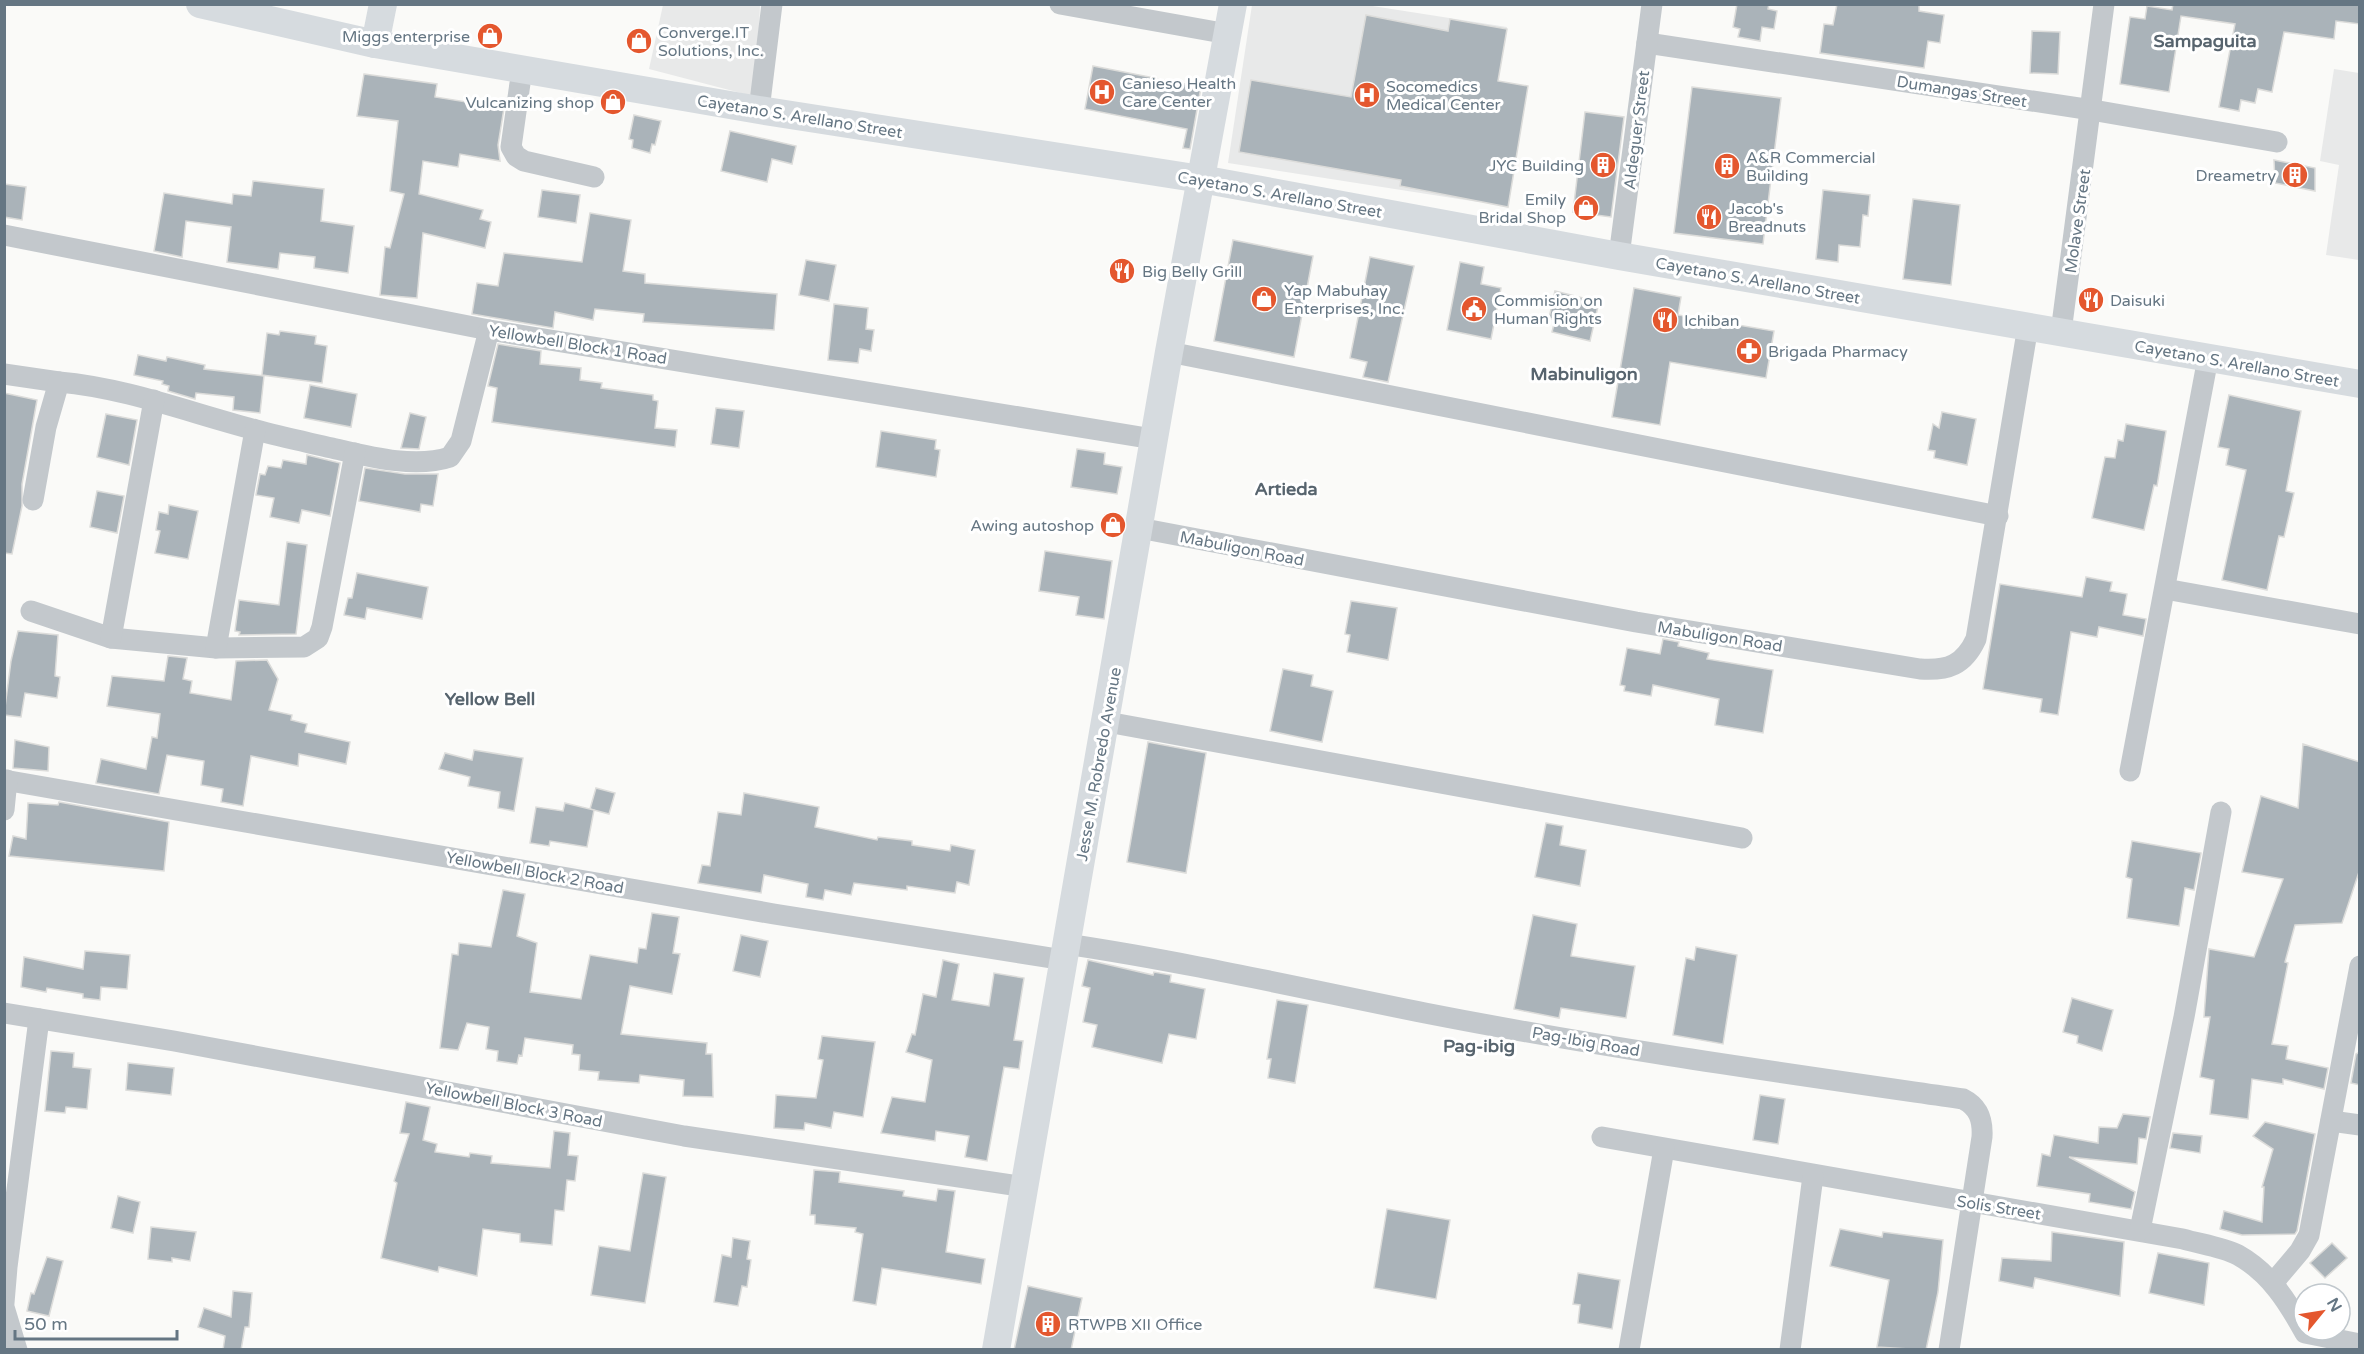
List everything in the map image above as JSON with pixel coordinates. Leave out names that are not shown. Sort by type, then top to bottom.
[{"type":"main road","name":"Cayetano S. Arellano Street","points":[[200,4],[375,44],[759,110],[1202,179],[1619,256],[2360,384]]},
{"type":"main road","points":[[375,44],[383,4]]},
{"type":"main road","name":"Jesse M. Robredo Avenue","points":[[996,1350],[1107,722],[1153,440],[1233,4]]},
{"type":"street","points":[[759,110],[772,4]]},
{"type":"street","points":[[1060,4],[1228,34]]},
{"type":"street","name":"Aldeguer Street","points":[[1619,256],[1652,4]]},
{"type":"street","name":"Molave Street","points":[[2061,332],[2092,110],[2104,4]]},
{"type":"street","name":"Dumangas Street","points":[[1647,43],[2092,110],[2277,142]]},
{"type":"street","points":[[522,69],[511,147],[516,156],[524,161],[594,177]]},
{"type":"street","name":"Yellowbell Block 1 Road","points":[[4,235],[489,330],[1153,440]]},
{"type":"street","name":"Mabuligon Road","points":[[1139,528],[1624,620],[1937,670],[1959,663],[1969,654],[1976,639],[2028,326]]},
{"type":"street","points":[[4,374],[85,384],[154,400],[255,430],[355,453],[430,461],[450,457],[456,452],[467,419],[489,330]]},
{"type":"street","points":[[1169,352],[1998,516]]},
{"type":"street","points":[[2130,771],[2208,358]]},
{"type":"street","points":[[33,500],[46,427],[59,382]]},
{"type":"street","points":[[111,638],[154,400]]},
{"type":"street","points":[[216,648],[255,430]]},
{"type":"street","points":[[31,611],[111,638],[216,648],[292,649],[304,647],[318,638],[355,453]]},
{"type":"street","points":[[2165,589],[2360,624]]},
{"type":"street","points":[[1107,722],[1742,838]]},
{"type":"street","name":"Yellowbell Block 2 Road","points":[[4,810],[6,780],[774,914],[1065,952]]},
{"type":"street","points":[[2140,1230],[2184,1017],[2221,812]]},
{"type":"street","name":"Pag-Ibig Road","points":[[1065,952],[1174,960],[1426,1013],[1590,1042],[1963,1099],[1972,1104],[1979,1113],[1983,1126],[1949,1350]]},
{"type":"street","points":[[2273,1283],[2307,1241],[2360,966]]},
{"type":"street","name":"Yellowbell Block 3 Road","points":[[4,1013],[684,1136],[1025,1187]]},
{"type":"street","points":[[17,1350],[4,1305],[39,1019]]},
{"type":"street","points":[[2331,1121],[2360,1125]]},
{"type":"street","name":"Solis Street","points":[[1602,1137],[1813,1176],[2140,1230],[2236,1254],[2273,1283],[2286,1300],[2292,1314]]},
{"type":"street","points":[[1629,1350],[1664,1149]]},
{"type":"street","points":[[1790,1350],[1813,1176]]},
{"type":"street","name":"Solis Street","points":[[2322,1342],[2360,1344]]},
{"type":"shaded area","points":[[663,5],[760,5],[756,97],[649,69]]},
{"type":"shaded area","name":"Socomedics Medical Center","points":[[1252,5],[1366,5],[1507,27],[1478,202],[1228,163]]},
{"type":"shaded area","points":[[2334,69],[2359,73],[2359,260],[2326,255],[2339,165],[2320,161]]},
{"type":"building","points":[[1737,4],[1769,4],[1768,9],[1777,11],[1774,29],[1762,27],[1760,41],[1738,37],[1740,29],[1733,27]]},
{"type":"building","points":[[1837,4],[1919,4],[1919,11],[1944,15],[1940,43],[1928,41],[1924,68],[1820,53],[1824,24],[1833,25]]},
{"type":"building","points":[[2173,4],[2360,4],[2360,24],[2336,21],[2334,39],[2284,32],[2272,92],[2258,89],[2255,103],[2241,100],[2239,111],[2219,107],[2235,24],[2181,16],[2169,92],[2120,84],[2130,17],[2145,19],[2147,6],[2172,10]]},
{"type":"building","name":"Socomedics Medical Center","points":[[1366,15],[1448,31],[1450,19],[1507,29],[1498,81],[1528,86],[1508,207],[1400,186],[1401,180],[1239,152],[1251,80],[1351,97]]},
{"type":"building","points":[[2032,31],[2060,32],[2058,74],[2030,73]]},
{"type":"building","points":[[1093,66],[1201,87],[1190,149],[1183,148],[1187,129],[1085,109]]},
{"type":"building","points":[[364,74],[437,84],[435,97],[504,108],[498,145],[500,161],[460,154],[458,167],[423,161],[419,194],[483,210],[480,219],[491,222],[485,248],[423,233],[417,298],[380,295],[385,247],[390,248],[404,194],[390,191],[398,121],[357,116]]},
{"type":"building","name":"A&R Commercial Building","points":[[1692,87],[1781,98],[1763,244],[1674,233]]},
{"type":"building","name":"JYC Building","points":[[1585,112],[1624,117],[1611,217],[1573,212]]},
{"type":"building","points":[[634,115],[661,121],[655,145],[652,144],[650,153],[632,148],[633,140],[629,139]]},
{"type":"building","points":[[730,131],[796,146],[792,164],[772,159],[767,182],[721,171]]},
{"type":"building","name":"Dreametry","points":[[2274,160],[2315,168],[2315,191],[2275,183]]},
{"type":"building","points":[[253,181],[324,189],[321,221],[354,226],[348,273],[314,268],[315,257],[280,253],[278,269],[227,262],[231,227],[186,221],[182,257],[154,251],[164,193],[232,204],[233,194],[251,196]]},
{"type":"building","points":[[4,184],[26,187],[22,220],[4,217]]},
{"type":"building","points":[[542,190],[580,195],[576,223],[538,217]]},
{"type":"building","points":[[1823,190],[1870,195],[1868,216],[1863,215],[1860,247],[1839,245],[1838,262],[1816,259]]},
{"type":"building","points":[[1913,199],[1960,205],[1951,285],[1903,279]]},
{"type":"building","points":[[590,213],[631,220],[623,271],[645,274],[645,283],[777,294],[774,330],[643,322],[644,314],[595,309],[593,320],[555,312],[553,328],[472,314],[477,283],[498,286],[504,253],[582,262]]},
{"type":"building","name":"Yap Mabuhay Enterprises, Inc.","points":[[1233,240],[1313,256],[1294,357],[1214,341]]},
{"type":"building","points":[[1370,257],[1414,266],[1388,382],[1363,377],[1367,362],[1350,358]]},
{"type":"building","points":[[806,260],[836,265],[829,301],[799,295]]},
{"type":"building","name":"Commision on Human Rights","points":[[1460,262],[1484,267],[1481,284],[1501,288],[1491,339],[1447,330]]},
{"type":"building","points":[[1634,288],[1681,297],[1678,315],[1774,331],[1766,378],[1670,362],[1660,425],[1612,417]]},
{"type":"building","points":[[1555,291],[1599,302],[1590,341],[1552,332],[1555,320],[1549,318]]},
{"type":"building","points":[[834,304],[868,308],[866,329],[874,330],[871,351],[860,349],[858,363],[828,360]]},
{"type":"building","points":[[280,331],[316,336],[315,344],[327,346],[322,383],[262,375],[267,333],[279,335]]},
{"type":"building","points":[[498,344],[541,351],[540,364],[581,368],[580,380],[602,383],[601,388],[653,395],[653,400],[658,401],[655,428],[677,430],[675,447],[492,422],[497,388],[488,386]]},
{"type":"building","points":[[138,355],[166,361],[167,357],[205,365],[204,369],[264,376],[260,413],[233,410],[234,397],[196,393],[195,399],[168,391],[169,386],[162,384],[163,381],[134,375]]},
{"type":"building","points":[[310,385],[357,394],[351,427],[304,418]]},
{"type":"building","points":[[4,393],[37,400],[22,484],[22,506],[12,554],[4,553]]},
{"type":"building","points":[[2229,395],[2301,411],[2286,491],[2294,493],[2284,537],[2279,536],[2267,590],[2222,580],[2246,470],[2226,465],[2229,449],[2218,447]]},
{"type":"building","points":[[716,408],[744,411],[739,448],[711,444]]},
{"type":"building","points":[[1942,412],[1976,419],[1967,465],[1934,458],[1935,451],[1928,450],[1933,424],[1939,428]]},
{"type":"building","points":[[410,413],[426,417],[419,449],[401,448]]},
{"type":"building","points":[[106,414],[137,420],[129,465],[97,457]]},
{"type":"building","points":[[2126,424],[2166,431],[2157,486],[2154,485],[2144,530],[2092,518],[2105,457],[2115,458],[2118,440],[2123,441]]},
{"type":"building","points":[[881,431],[936,440],[935,449],[940,450],[936,477],[876,467]]},
{"type":"building","points":[[1077,449],[1105,453],[1104,464],[1122,467],[1117,494],[1071,487]]},
{"type":"building","points":[[307,455],[340,463],[330,516],[302,510],[299,523],[270,517],[274,498],[256,495],[260,474],[265,475],[268,466],[281,468],[283,460],[306,464]]},
{"type":"building","points":[[365,468],[405,474],[438,474],[433,506],[421,504],[420,512],[359,501]]},
{"type":"building","points":[[97,491],[124,496],[117,533],[90,527]]},
{"type":"building","points":[[169,505],[198,511],[188,559],[155,553],[160,531],[156,530],[159,512],[168,514]]},
{"type":"building","points":[[287,542],[307,545],[296,634],[239,635],[240,632],[235,631],[239,600],[279,605]]},
{"type":"building","points":[[1045,551],[1112,561],[1104,619],[1076,615],[1079,597],[1039,591]]},
{"type":"building","points":[[357,573],[428,587],[422,619],[367,608],[365,619],[344,615],[348,598],[352,598]]},
{"type":"building","points":[[2086,577],[2112,582],[2110,591],[2127,594],[2123,615],[2146,619],[2143,636],[2099,627],[2097,637],[2071,632],[2058,715],[2040,712],[2042,699],[1983,689],[2000,584],[2082,597]]},
{"type":"building","points":[[1351,601],[1397,608],[1388,660],[1347,652],[1350,635],[1345,634]]},
{"type":"building","points":[[18,631],[58,635],[55,676],[60,677],[57,698],[25,693],[21,717],[4,715],[11,661]]},
{"type":"building","points":[[1663,639],[1679,642],[1678,646],[1709,653],[1707,659],[1773,670],[1763,733],[1715,725],[1719,699],[1653,685],[1651,696],[1624,691],[1625,686],[1620,685],[1627,648],[1660,654]]},
{"type":"building","points":[[168,656],[187,658],[183,679],[192,681],[190,693],[231,700],[236,661],[267,660],[278,679],[269,710],[292,715],[291,720],[307,724],[305,732],[350,742],[346,764],[299,754],[298,766],[251,756],[243,806],[221,802],[223,789],[201,785],[204,761],[167,755],[159,794],[96,783],[101,759],[146,769],[152,737],[157,738],[160,714],[107,706],[112,676],[164,681]]},
{"type":"building","points":[[1283,669],[1313,675],[1311,686],[1333,691],[1322,742],[1270,731]]},
{"type":"building","points":[[15,740],[49,747],[48,771],[13,768]]},
{"type":"building","points":[[1148,742],[1206,753],[1186,873],[1127,862]]},
{"type":"building","points":[[2303,744],[2360,762],[2360,869],[2342,923],[2295,925],[2285,962],[2288,963],[2272,1044],[2288,1046],[2286,1059],[2328,1068],[2324,1089],[2283,1079],[2283,1084],[2252,1079],[2248,1119],[2210,1114],[2214,1080],[2200,1077],[2210,1017],[2204,1017],[2209,949],[2254,957],[2283,879],[2242,872],[2261,796],[2298,808]]},
{"type":"building","points":[[474,750],[523,758],[514,811],[498,808],[500,792],[468,786],[470,777],[439,769],[445,753],[472,760]]},
{"type":"building","points":[[596,788],[615,793],[609,814],[590,809]]},
{"type":"building","points":[[744,793],[819,807],[815,827],[877,840],[878,837],[912,841],[912,845],[950,851],[951,845],[975,850],[969,885],[957,882],[955,893],[907,886],[907,890],[854,883],[851,895],[825,890],[823,900],[806,897],[808,884],[764,875],[761,893],[698,883],[702,865],[710,866],[718,812],[741,815]]},
{"type":"building","points":[[59,802],[169,822],[164,871],[9,856],[13,836],[26,839],[28,803],[58,805]]},
{"type":"building","points":[[565,803],[594,810],[587,847],[550,841],[549,846],[530,843],[536,807],[563,811]]},
{"type":"building","points":[[1546,823],[1563,826],[1560,845],[1586,850],[1580,886],[1535,877]]},
{"type":"building","points":[[2132,841],[2201,853],[2194,890],[2185,888],[2179,926],[2127,918],[2132,879],[2126,877]]},
{"type":"building","points":[[503,890],[525,894],[517,936],[537,943],[530,992],[581,999],[590,955],[637,963],[639,948],[646,949],[652,913],[679,917],[673,953],[680,954],[672,994],[630,986],[621,1034],[707,1043],[706,1054],[712,1054],[713,1097],[683,1096],[684,1080],[640,1075],[639,1083],[598,1080],[599,1072],[579,1070],[580,1055],[572,1054],[573,1045],[525,1038],[522,1056],[519,1055],[517,1064],[497,1061],[498,1051],[486,1049],[489,1027],[467,1023],[458,1050],[440,1048],[452,954],[458,955],[459,943],[491,947]]},
{"type":"building","points":[[1533,915],[1577,924],[1571,956],[1635,966],[1626,1018],[1561,1008],[1559,1018],[1514,1009]]},
{"type":"building","points":[[741,935],[768,941],[760,977],[733,971]]},
{"type":"building","points":[[1696,947],[1737,955],[1723,1044],[1673,1035],[1686,958],[1694,960]]},
{"type":"building","points":[[85,951],[130,955],[127,989],[101,987],[100,1000],[83,998],[83,994],[47,988],[46,992],[21,987],[24,957],[83,969]]},
{"type":"building","points":[[943,960],[959,964],[952,1000],[989,1006],[994,973],[1024,978],[1014,1040],[1023,1041],[1019,1069],[1004,1067],[987,1161],[965,1157],[969,1136],[936,1131],[935,1141],[881,1133],[892,1097],[925,1102],[932,1060],[906,1052],[912,1034],[915,1035],[923,994],[936,997]]},
{"type":"building","points":[[1088,960],[1153,975],[1154,972],[1171,975],[1170,982],[1205,989],[1196,1039],[1169,1034],[1162,1063],[1092,1047],[1097,1025],[1083,1022],[1090,988],[1082,986]]},
{"type":"building","points":[[2072,998],[2113,1010],[2102,1051],[2077,1043],[2078,1036],[2063,1032]]},
{"type":"building","points":[[1277,1000],[1308,1005],[1295,1083],[1268,1078],[1271,1059],[1267,1059]]},
{"type":"building","points":[[822,1036],[875,1042],[863,1117],[834,1112],[831,1128],[805,1123],[804,1130],[774,1128],[776,1095],[816,1098],[823,1060],[818,1059]]},
{"type":"building","points":[[51,1051],[74,1053],[73,1067],[91,1069],[87,1109],[66,1107],[65,1113],[45,1111]]},
{"type":"building","points":[[2360,1052],[2360,1085],[2351,1083],[2356,1054]]},
{"type":"building","points":[[128,1063],[174,1068],[171,1095],[126,1090]]},
{"type":"building","points":[[1760,1095],[1785,1099],[1778,1144],[1753,1140]]},
{"type":"building","points":[[406,1102],[430,1107],[423,1140],[437,1144],[435,1152],[469,1157],[470,1153],[492,1156],[491,1163],[550,1168],[554,1131],[570,1133],[568,1155],[578,1156],[575,1181],[567,1180],[564,1211],[555,1210],[552,1245],[520,1242],[520,1234],[483,1229],[477,1276],[439,1267],[438,1272],[381,1258],[397,1183],[394,1181],[409,1134],[400,1133]]},
{"type":"building","points":[[2123,1114],[2150,1117],[2146,1139],[2139,1138],[2137,1164],[2069,1157],[2135,1192],[2131,1209],[2089,1202],[2090,1194],[2037,1186],[2042,1154],[2050,1156],[2054,1135],[2098,1143],[2099,1127],[2117,1128]]},
{"type":"building","points":[[2265,1122],[2315,1134],[2297,1231],[2295,1234],[2242,1235],[2220,1229],[2224,1211],[2262,1222],[2264,1187],[2262,1187],[2273,1149],[2253,1136]]},
{"type":"building","points":[[2173,1133],[2202,1136],[2200,1153],[2170,1148]]},
{"type":"building","points":[[814,1170],[840,1172],[839,1182],[904,1191],[903,1196],[936,1201],[938,1189],[955,1191],[946,1252],[985,1259],[981,1284],[882,1268],[876,1305],[853,1301],[863,1234],[855,1232],[856,1228],[815,1224],[815,1215],[810,1215]]},
{"type":"building","points":[[643,1173],[666,1177],[645,1303],[591,1295],[599,1246],[630,1251]]},
{"type":"building","points":[[118,1196],[140,1202],[133,1233],[111,1228]]},
{"type":"building","points":[[1387,1209],[1450,1220],[1436,1299],[1374,1288]]},
{"type":"building","points":[[151,1227],[196,1232],[190,1261],[172,1258],[172,1262],[148,1259]]},
{"type":"building","points":[[1840,1229],[1882,1237],[1883,1232],[1943,1240],[1938,1292],[1926,1350],[1877,1347],[1889,1280],[1830,1266]]},
{"type":"building","points":[[2052,1232],[2124,1242],[2120,1296],[2035,1278],[2033,1288],[1999,1281],[2002,1258],[2051,1261]]},
{"type":"building","points":[[733,1238],[750,1241],[747,1259],[751,1260],[747,1287],[742,1286],[738,1306],[714,1302],[722,1255],[731,1257]]},
{"type":"building","points":[[2332,1243],[2347,1258],[2325,1278],[2310,1263]]},
{"type":"building","points":[[2158,1253],[2209,1263],[2204,1305],[2149,1293]]},
{"type":"building","points":[[47,1257],[63,1261],[49,1316],[27,1311],[31,1293],[34,1294]]},
{"type":"building","points":[[1578,1273],[1620,1280],[1612,1329],[1578,1323],[1580,1305],[1573,1304]]},
{"type":"building","name":"RTWPB XII Office","points":[[1028,1286],[1082,1298],[1071,1350],[1014,1350]]},
{"type":"building","points":[[233,1291],[252,1293],[249,1327],[245,1327],[241,1350],[223,1350],[225,1336],[198,1327],[204,1308],[231,1317]]},
{"type":"place","name":"Miggs enterprise","points":[[490,36]]},
{"type":"place","name":"Converge.IT Solutions, Inc.","points":[[639,41]]},
{"type":"place","name":"Canieso Health Care Center","points":[[1102,92]]},
{"type":"place","name":"Socomedics Medical Center","points":[[1367,95]]},
{"type":"place","name":"Vulcanizing shop","points":[[613,102]]},
{"type":"place","name":"JYC Building","points":[[1603,165]]},
{"type":"place","name":"A&R Commercial Building","points":[[1727,166]]},
{"type":"place","name":"Dreametry","points":[[2295,175]]},
{"type":"place","name":"Emily Bridal Shop","points":[[1586,208]]},
{"type":"place","name":"Jacob's Breadnuts","points":[[1709,217]]},
{"type":"place","name":"Big Belly Grill","points":[[1122,271]]},
{"type":"place","name":"Yap Mabuhay Enterprises, Inc.","points":[[1264,299]]},
{"type":"place","name":"Daisuki","points":[[2091,300]]},
{"type":"place","name":"Commision on Human Rights","points":[[1474,309]]},
{"type":"place","name":"Ichiban","points":[[1665,320]]},
{"type":"place","name":"Brigada Pharmacy","points":[[1749,351]]},
{"type":"place","name":"Awing autoshop","points":[[1113,525]]},
{"type":"place","name":"RTWPB XII Office","points":[[1048,1324]]},
{"type":"district","name":"Sampaguita","points":[[2205,41]]},
{"type":"district","name":"Mabinuligon","points":[[1584,374]]},
{"type":"district","name":"Artieda","points":[[1286,489]]},
{"type":"district","name":"Yellow Bell","points":[[490,699]]},
{"type":"district","name":"Pag-ibig","points":[[1479,1046]]}]
